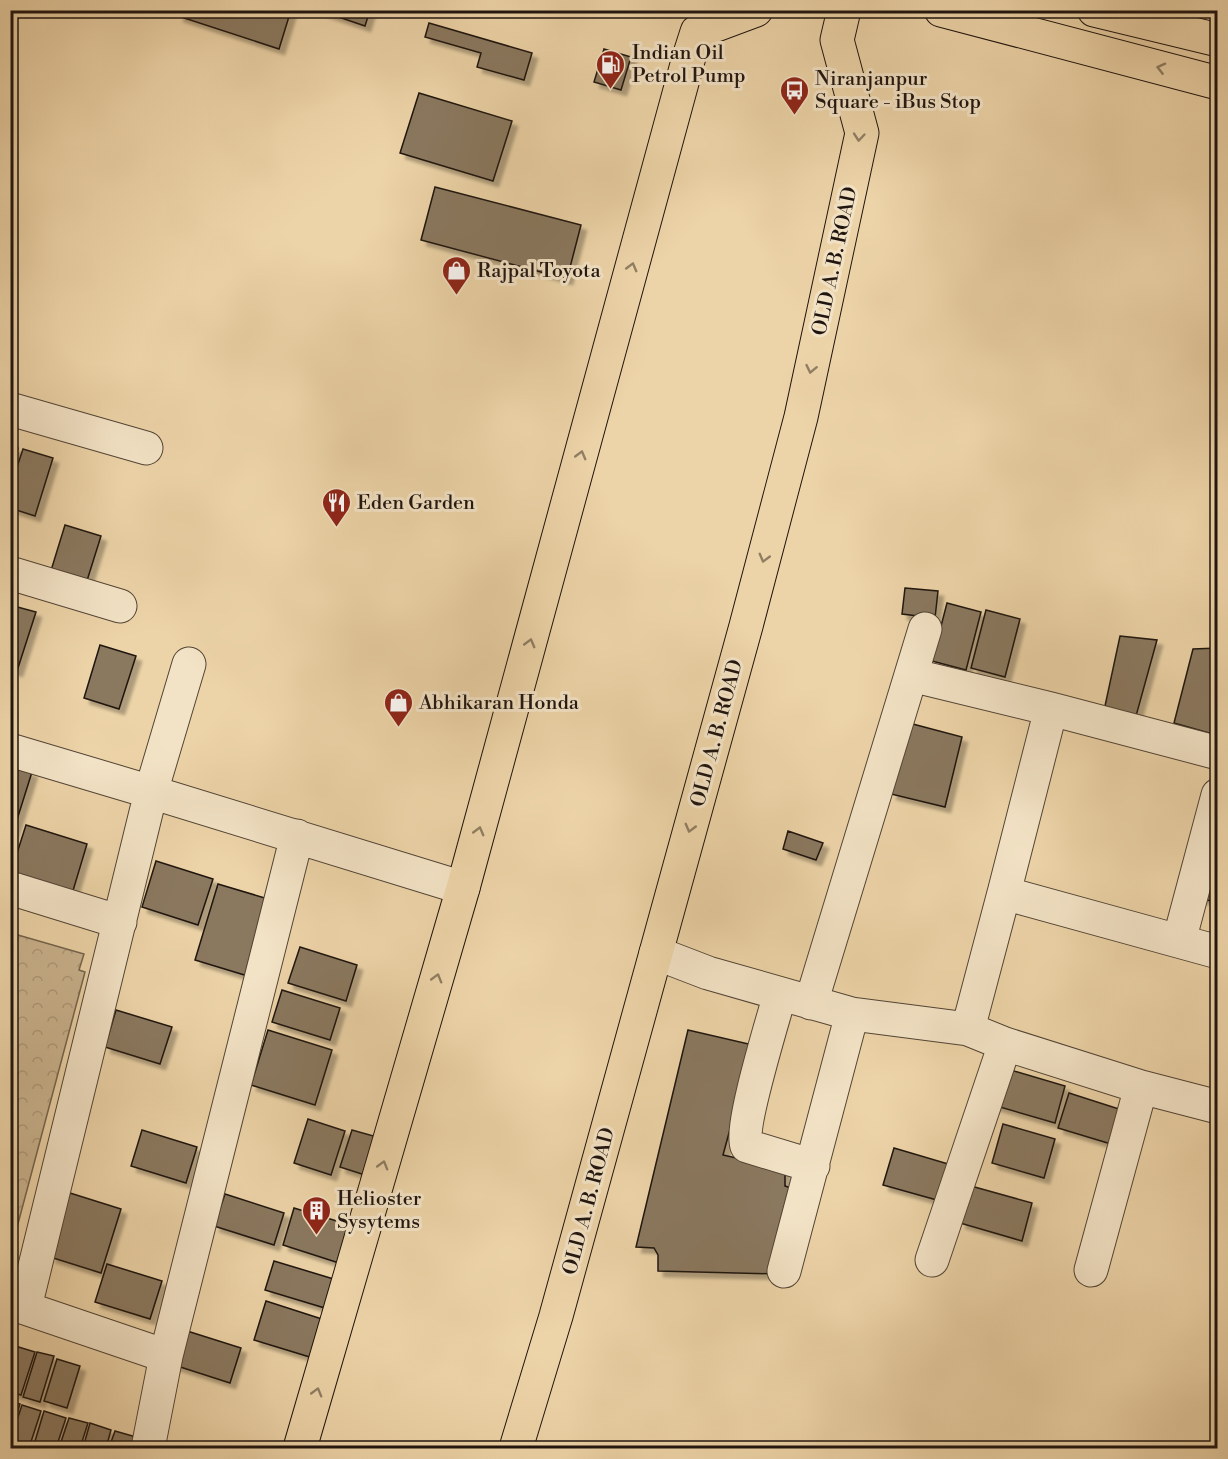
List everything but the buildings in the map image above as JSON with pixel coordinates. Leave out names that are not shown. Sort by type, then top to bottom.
[{"type":"main road","name":"OLD A. B. ROAD","points":[[516,1449],[556,1316],[656,954],[801,417],[862,133],[837,40],[844,10]]},
{"type":"main road","points":[[941,10],[1218,83]]},
{"type":"main road","points":[[1094,10],[1218,40]]},
{"type":"main road","points":[[300,1449],[463,888],[695,40],[698,32],[756,11]]},
{"type":"street","points":[[10,409],[146,448]]},
{"type":"street","points":[[10,573],[120,606]]},
{"type":"street","points":[[811,1003],[925,629]]},
{"type":"street","points":[[166,1356],[18,1305],[120,922],[151,792],[189,664]]},
{"type":"street","points":[[911,675],[1218,753]]},
{"type":"street","points":[[968,1029],[1051,709]]},
{"type":"street","points":[[10,750],[463,888]]},
{"type":"street","points":[[1179,941],[1218,795]]},
{"type":"street","points":[[148,1449],[166,1356],[297,836]]},
{"type":"street","points":[[10,888],[120,922]]},
{"type":"street","points":[[1004,893],[1218,952]]},
{"type":"street","points":[[656,954],[708,973],[852,1014],[968,1029],[1005,1044],[1141,1087],[1218,1107]]},
{"type":"street","points":[[780,994],[752,1097],[744,1139],[747,1146],[813,1166]]},
{"type":"street","points":[[784,1271],[852,1014]]},
{"type":"street","points":[[932,1260],[1005,1044]]},
{"type":"street","points":[[1091,1270],[1141,1087]]},
{"type":"green space","points":[[11,933],[84,954],[79,970],[85,972],[11,1250]]},
{"type":"place","name":"Indian Oil Petrol Pump","points":[[611,90]]},
{"type":"place","name":"Niranjanpur Square - iBus Stop","points":[[794,116]]},
{"type":"place","name":"Rajpal Toyota","points":[[456,296]]},
{"type":"place","name":"Eden Garden","points":[[336,528]]},
{"type":"place","name":"Abhikaran Honda","points":[[398,728]]},
{"type":"place","name":"Helioster Sysytems","points":[[316,1236]]}]
